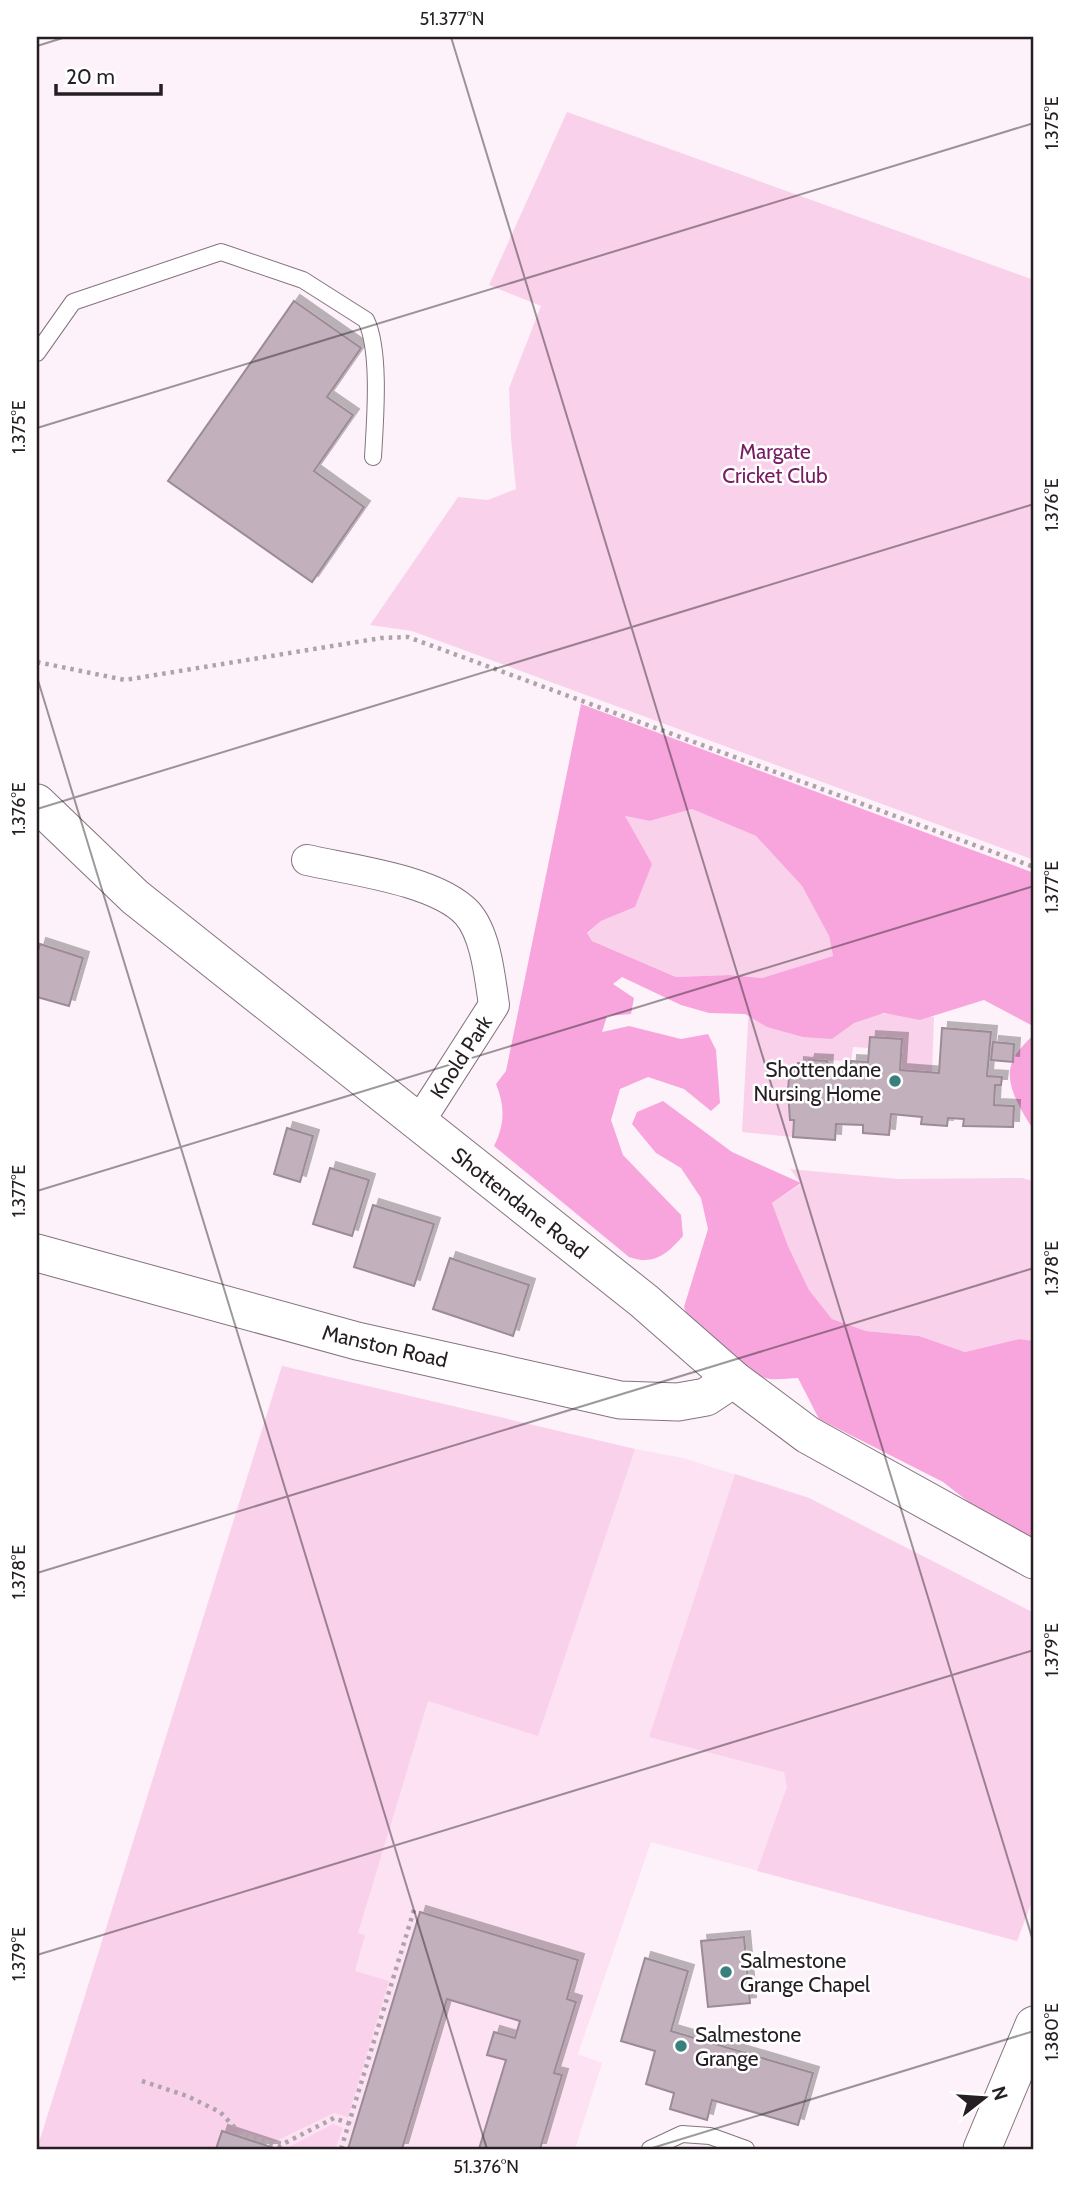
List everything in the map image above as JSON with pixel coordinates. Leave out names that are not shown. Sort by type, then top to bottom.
[{"type":"street","name":"Shottendane Road","points":[[37,803],[135,897],[643,1301],[733,1380],[808,1434],[1034,1560]]},
{"type":"street","name":"Knold Park","points":[[307,860],[393,879],[442,894],[469,914],[486,951],[494,1004],[419,1122]]},
{"type":"street","name":"Manston Road","points":[[37,1253],[357,1341],[620,1400],[678,1402],[706,1397],[733,1380]]},
{"type":"street","points":[[982,2149],[1034,2025]]},
{"type":"lane","points":[[37,353],[74,302],[221,252],[303,280],[366,320],[371,330],[373,354],[373,457]]},
{"type":"lane","points":[[650,2149],[682,2134],[710,2136],[746,2149]]},
{"type":"path","points":[[37,662],[125,680],[381,638],[408,638],[1034,867]]},
{"type":"path","points":[[341,2149],[414,1910]]},
{"type":"path","points":[[142,2081],[198,2101],[220,2112],[241,2134],[279,2146],[334,2118],[350,2124]]},
{"type":"shaded area","points":[[581,704],[1034,873],[1034,1033],[1031,1025],[984,1000],[920,1020],[884,1013],[854,1023],[832,1039],[803,1037],[767,1027],[745,1014],[709,1013],[681,1005],[622,977],[613,984],[634,998],[631,1014],[607,1016],[602,1032],[629,1026],[681,1039],[708,1034],[716,1050],[720,1103],[711,1111],[684,1089],[648,1077],[620,1089],[611,1120],[623,1155],[681,1215],[683,1236],[659,1257],[646,1260],[629,1257],[494,1146],[503,1115],[496,1084],[506,1071]],"holes":[[[692,809],[756,836],[802,886],[829,936],[833,956],[762,978],[729,975],[676,977],[592,941],[587,933],[601,921],[635,907],[652,864],[625,816],[650,821]]]},
{"type":"shaded area","points":[[1034,1034],[1034,1131],[1015,1097],[1010,1069],[1015,1056]]},
{"type":"shaded area","points":[[663,1101],[732,1152],[801,1183],[772,1203],[788,1246],[809,1290],[832,1319],[866,1331],[919,1336],[965,1352],[1019,1339],[1034,1341],[1034,1538],[988,1517],[943,1482],[819,1419],[798,1378],[770,1379],[746,1370],[719,1352],[696,1329],[684,1307],[708,1229],[701,1198],[681,1168],[656,1153],[632,1124],[637,1112]]},
{"type":"shaded area","points":[[282,1366],[683,1458],[809,1498],[1034,1613],[1034,1896],[1017,1941],[651,1842],[578,2054],[602,2063],[575,2149],[37,2149]]},
{"type":"green space","name":"Margate Cricket Club","points":[[567,112],[1034,280],[1034,860],[412,631],[370,625],[458,497],[488,500],[516,489],[509,388],[541,306],[489,285]]},
{"type":"green space","points":[[692,809],[756,836],[802,886],[829,936],[833,956],[762,978],[729,975],[676,977],[592,941],[587,934],[601,921],[635,907],[624,816],[651,821]]},
{"type":"green space","points":[[749,1005],[934,1017],[932,1072],[900,1070],[870,1037],[869,1048],[853,1047],[851,1061],[809,1060],[808,1064],[798,1064],[797,1077],[788,1091],[790,1120],[794,1120],[793,1137],[742,1132]]},
{"type":"green space","points":[[790,1169],[898,1179],[1022,1178],[1034,1181],[1034,1341],[1019,1339],[965,1352],[919,1336],[866,1331],[832,1319],[809,1290],[788,1246],[772,1203],[801,1184]]},
{"type":"green space","points":[[282,1366],[635,1449],[538,1736],[428,1701],[358,1933],[365,1935],[355,1971],[389,1981],[348,2117],[334,2113],[274,2142],[245,2132],[238,2136],[222,2131],[216,2149],[37,2149]]},
{"type":"green space","points":[[735,1474],[809,1498],[1034,1613],[1034,1896],[1017,1941],[757,1871],[787,1787],[784,1772],[649,1737]]},
{"type":"green space","points":[[333,2124],[343,2128],[335,2149],[285,2149]]},
{"type":"building","points":[[294,301],[361,348],[327,397],[353,415],[314,471],[364,507],[312,582],[168,481]]},
{"type":"building","points":[[40,944],[83,958],[69,1006],[37,997],[37,954]]},
{"type":"building","name":"Shottendane Nursing Home","points":[[942,1028],[991,1032],[987,1076],[1002,1077],[1001,1085],[995,1085],[994,1105],[1014,1106],[1013,1127],[963,1126],[964,1119],[948,1118],[947,1126],[921,1124],[922,1117],[891,1114],[889,1135],[863,1133],[863,1125],[836,1124],[835,1140],[793,1137],[794,1120],[790,1120],[788,1091],[789,1077],[797,1077],[798,1063],[808,1064],[809,1060],[827,1061],[826,1076],[850,1078],[851,1061],[868,1062],[870,1037],[902,1039],[900,1070],[939,1073]]},
{"type":"building","points":[[993,1042],[1014,1044],[1013,1062],[991,1060]]},
{"type":"building","points":[[287,1128],[313,1136],[300,1182],[274,1174]]},
{"type":"building","points":[[330,1168],[369,1180],[352,1236],[313,1224]]},
{"type":"building","points":[[373,1205],[434,1224],[414,1286],[354,1267]]},
{"type":"building","points":[[450,1258],[529,1285],[513,1336],[433,1309]]},
{"type":"building","points":[[420,1912],[578,1960],[567,1999],[576,2002],[554,2073],[562,2075],[540,2149],[479,2149],[506,2060],[487,2055],[494,2032],[515,2038],[520,2021],[447,1999],[402,2149],[348,2149]]},
{"type":"building","name":"Salmestone Grange Chapel","points":[[744,1937],[750,2003],[708,2007],[701,1941]]},
{"type":"building","name":"Salmestone Grange","points":[[645,1958],[688,1971],[671,2031],[813,2073],[798,2125],[712,2100],[707,2120],[670,2109],[674,2093],[646,2084],[655,2051],[621,2041]]},
{"type":"building","points":[[222,2131],[274,2148],[274,2149],[216,2149]]},
{"type":"place","name":"Shottendane Nursing Home","points":[[895,1081]]},
{"type":"place","name":"Salmestone Grange Chapel","points":[[726,1972]]},
{"type":"place","name":"Salmestone Grange","points":[[681,2046]]}]
